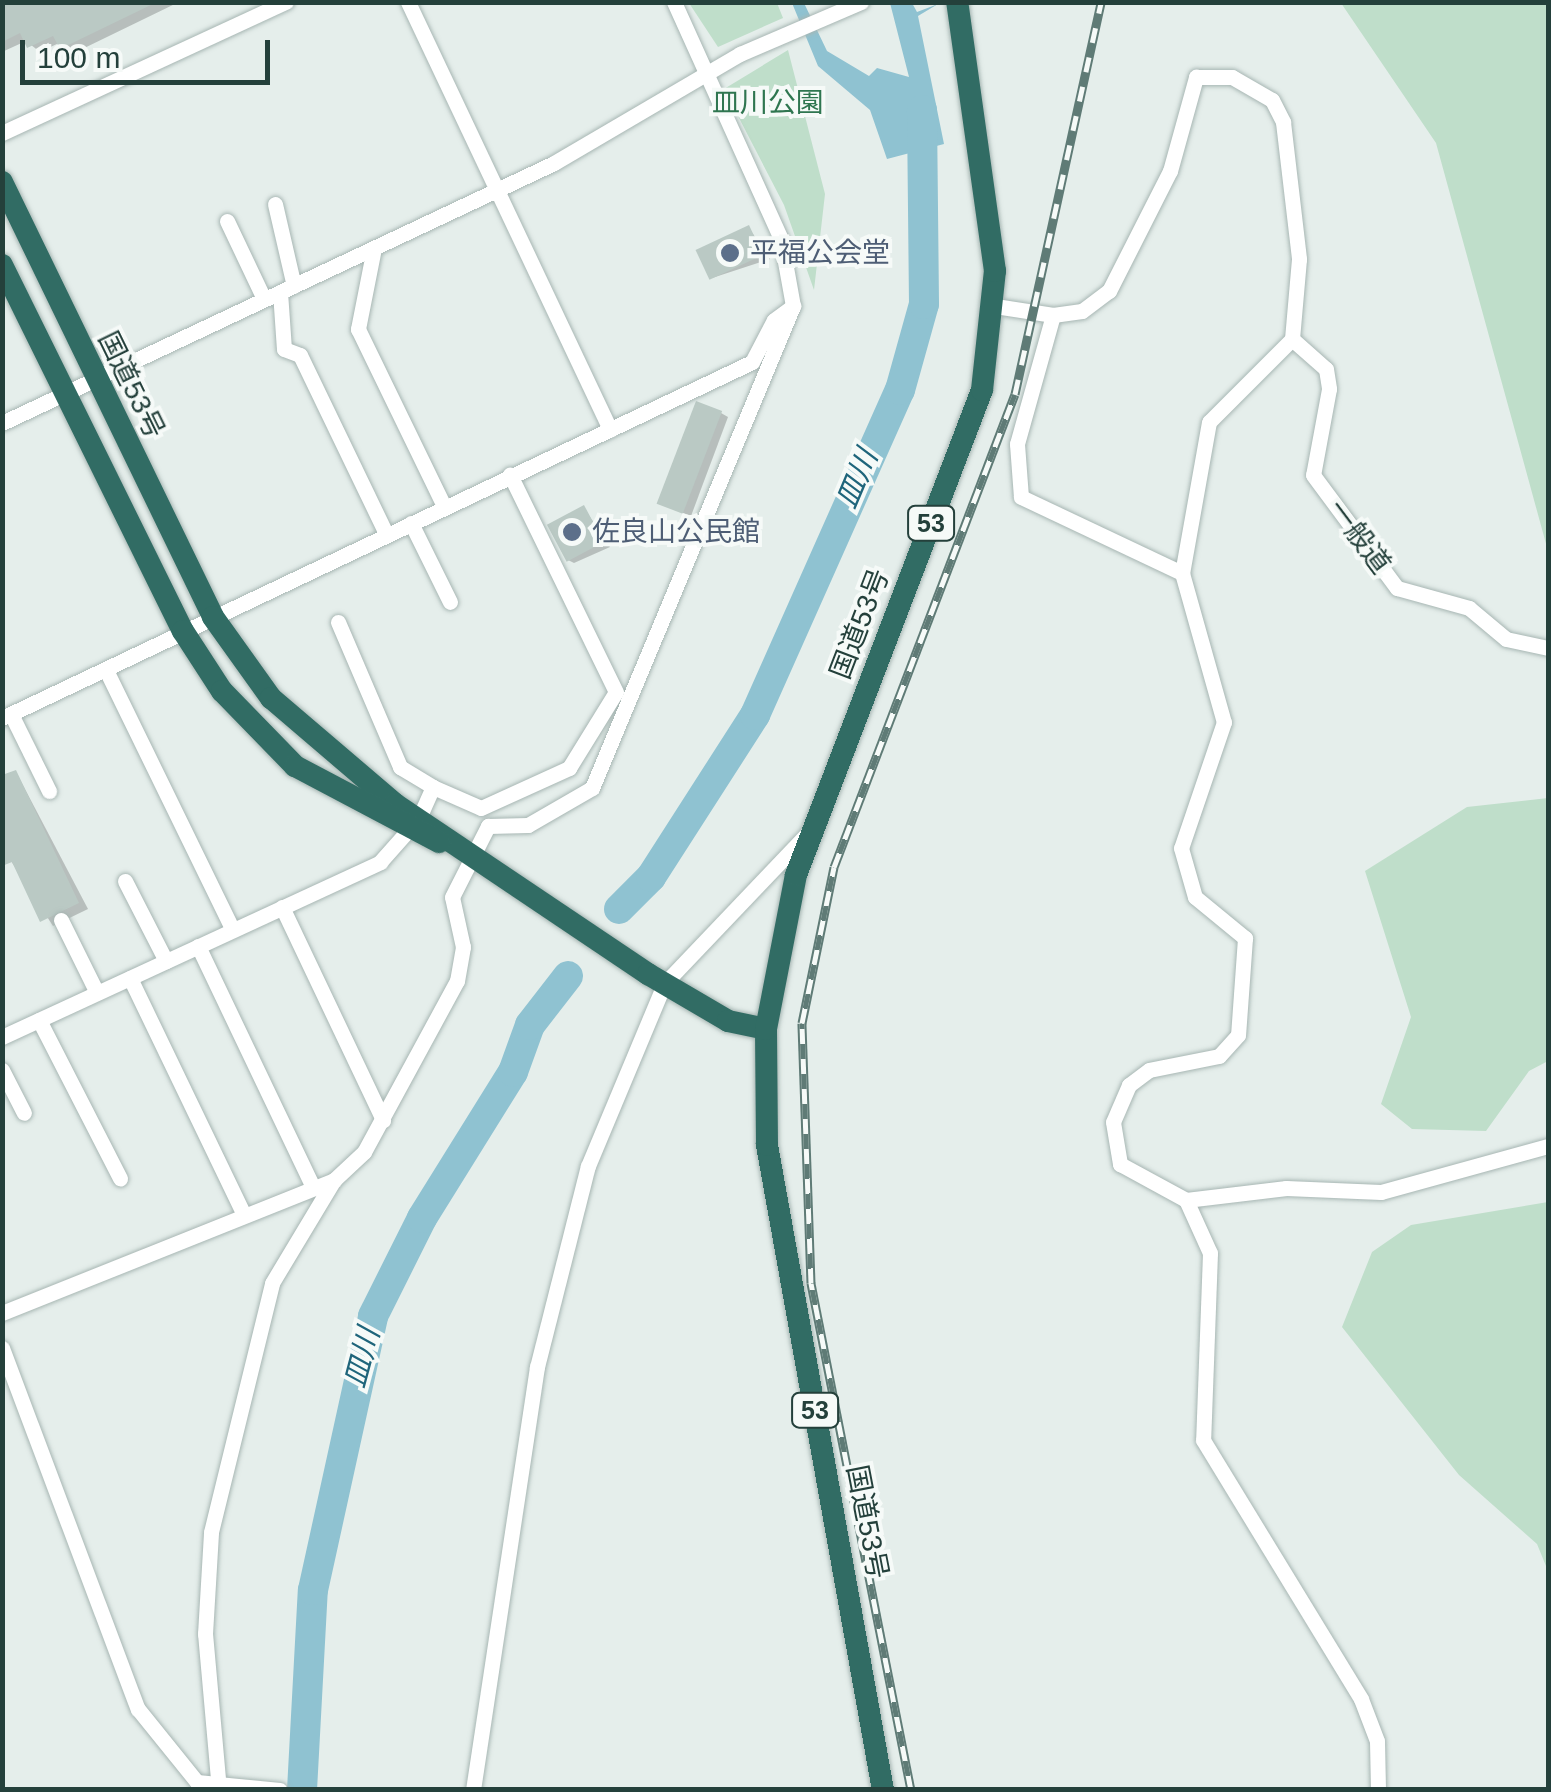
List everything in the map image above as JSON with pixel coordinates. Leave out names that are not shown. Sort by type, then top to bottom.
[{"type":"highway","name":"国道53号","points":[[883,1790],[767,1145],[766,1028],[796,875],[982,390],[995,306],[957,2]]},
{"type":"highway","name":"国道53号","points":[[2,182],[93,379],[213,618],[295,723],[413,825]]},
{"type":"highway","name":"国道53号","points":[[2,265],[182,631],[268,744],[478,860],[656,979],[728,1020],[766,1028]]},
{"type":"street","points":[[2,133],[248,10],[286,2]]},
{"type":"street","points":[[408,2],[610,430]]},
{"type":"street","points":[[219,1789],[205,1634],[228,1432],[272,1283],[334,1180],[383,1120],[457,980],[462,947],[452,897],[478,860],[488,826],[528,825],[592,788],[637,696],[793,306],[782,238],[674,2]]},
{"type":"street","points":[[2,423],[496,190],[707,81],[740,54],[862,2]]},
{"type":"street","points":[[995,306],[1053,315],[1082,311],[1109,291],[1170,171],[1186,91],[1214,74],[1262,90],[1283,122],[1300,259],[1292,339],[1208,422],[1182,573],[1224,722],[1182,848],[1195,897],[1245,938],[1248,954],[1231,1048],[1149,1070],[1129,1085],[1113,1143],[1134,1175],[1186,1200],[1286,1188],[1381,1192],[1548,1146]]},
{"type":"street","points":[[275,204],[287,289],[284,348],[300,355],[386,534]]},
{"type":"street","points":[[227,222],[264,300]]},
{"type":"street","points":[[374,248],[358,330],[444,506]]},
{"type":"street","points":[[49,791],[7,716],[752,362],[774,320],[793,306]]},
{"type":"street","points":[[1053,315],[1017,444],[1021,498],[1182,573]]},
{"type":"street","name":"一般道","points":[[1292,339],[1326,369],[1330,389],[1313,476],[1397,588],[1468,608],[1506,640],[1548,648]]},
{"type":"street","points":[[752,362],[765,378]]},
{"type":"street","points":[[510,475],[616,692]]},
{"type":"street","points":[[411,522],[450,602]]},
{"type":"street","points":[[338,622],[400,767],[481,808],[569,768],[616,692]]},
{"type":"street","points":[[106,670],[234,930]]},
{"type":"street","points":[[616,692],[637,696]]},
{"type":"street","points":[[2,1037],[380,862],[413,825],[432,786]]},
{"type":"street","points":[[473,1790],[559,1256],[656,979],[818,824]]},
{"type":"street","points":[[126,880],[166,961]]},
{"type":"street","points":[[282,907],[383,1120]]},
{"type":"street","points":[[62,920],[96,994]]},
{"type":"street","points":[[198,946],[312,1185]]},
{"type":"street","points":[[130,978],[244,1214]]},
{"type":"street","points":[[39,1020],[120,1178]]},
{"type":"street","points":[[2,1070],[24,1113]]},
{"type":"street","points":[[2,1313],[312,1185],[334,1180]]},
{"type":"street","points":[[1186,1200],[1210,1253],[1203,1440],[1361,1699],[1377,1740],[1378,1790]]},
{"type":"street","points":[[2,1348],[113,1661],[174,1757],[197,1782],[219,1789],[280,1790]]},
{"type":"green space","name":"皿川公園","points":[[689,3],[777,3],[783,18],[718,47]]},
{"type":"green space","points":[[1341,3],[1548,3],[1548,551],[1436,143]]},
{"type":"green space","name":"皿川公園","points":[[788,50],[825,194],[814,290],[784,205],[724,89]]},
{"type":"green space","points":[[1548,798],[1548,1061],[1529,1071],[1486,1131],[1412,1129],[1381,1104],[1411,1017],[1365,871],[1467,807]]},
{"type":"green space","points":[[1548,1202],[1548,1571],[1537,1544],[1459,1475],[1342,1327],[1372,1252],[1411,1225]]},
{"type":"water","points":[[792,3],[804,3],[827,51],[869,76],[877,68],[909,77],[890,3],[912,3],[917,12],[938,4],[918,16],[944,144],[887,159],[870,110],[818,66]]},
{"type":"building","points":[[2,2],[157,2],[60,49],[53,36],[27,48],[20,33],[2,42]]},
{"type":"building","name":"平福公会堂","points":[[749,225],[763,255],[709,280],[696,250]]},
{"type":"building","points":[[696,401],[722,411],[683,514],[657,504]]},
{"type":"building","name":"佐良山公民館","points":[[584,505],[604,542],[567,562],[547,525]]},
{"type":"building","points":[[16,770],[79,903],[40,922],[12,862],[2,866],[2,775]]},
{"type":"waterway","name":"皿川","points":[[619,909],[651,877],[755,715],[900,390],[924,304],[922,110]]},
{"type":"waterway","name":"皿川","points":[[302,1790],[313,1590],[373,1316],[422,1218],[513,1072],[530,1025],[568,976]]},
{"type":"railway","points":[[911,1790],[811,1283],[802,1023],[834,867],[1015,394],[1101,2]]},
{"type":"place","name":"平福公会堂","points":[[730,253]]},
{"type":"place","name":"佐良山公民館","points":[[572,532]]}]
